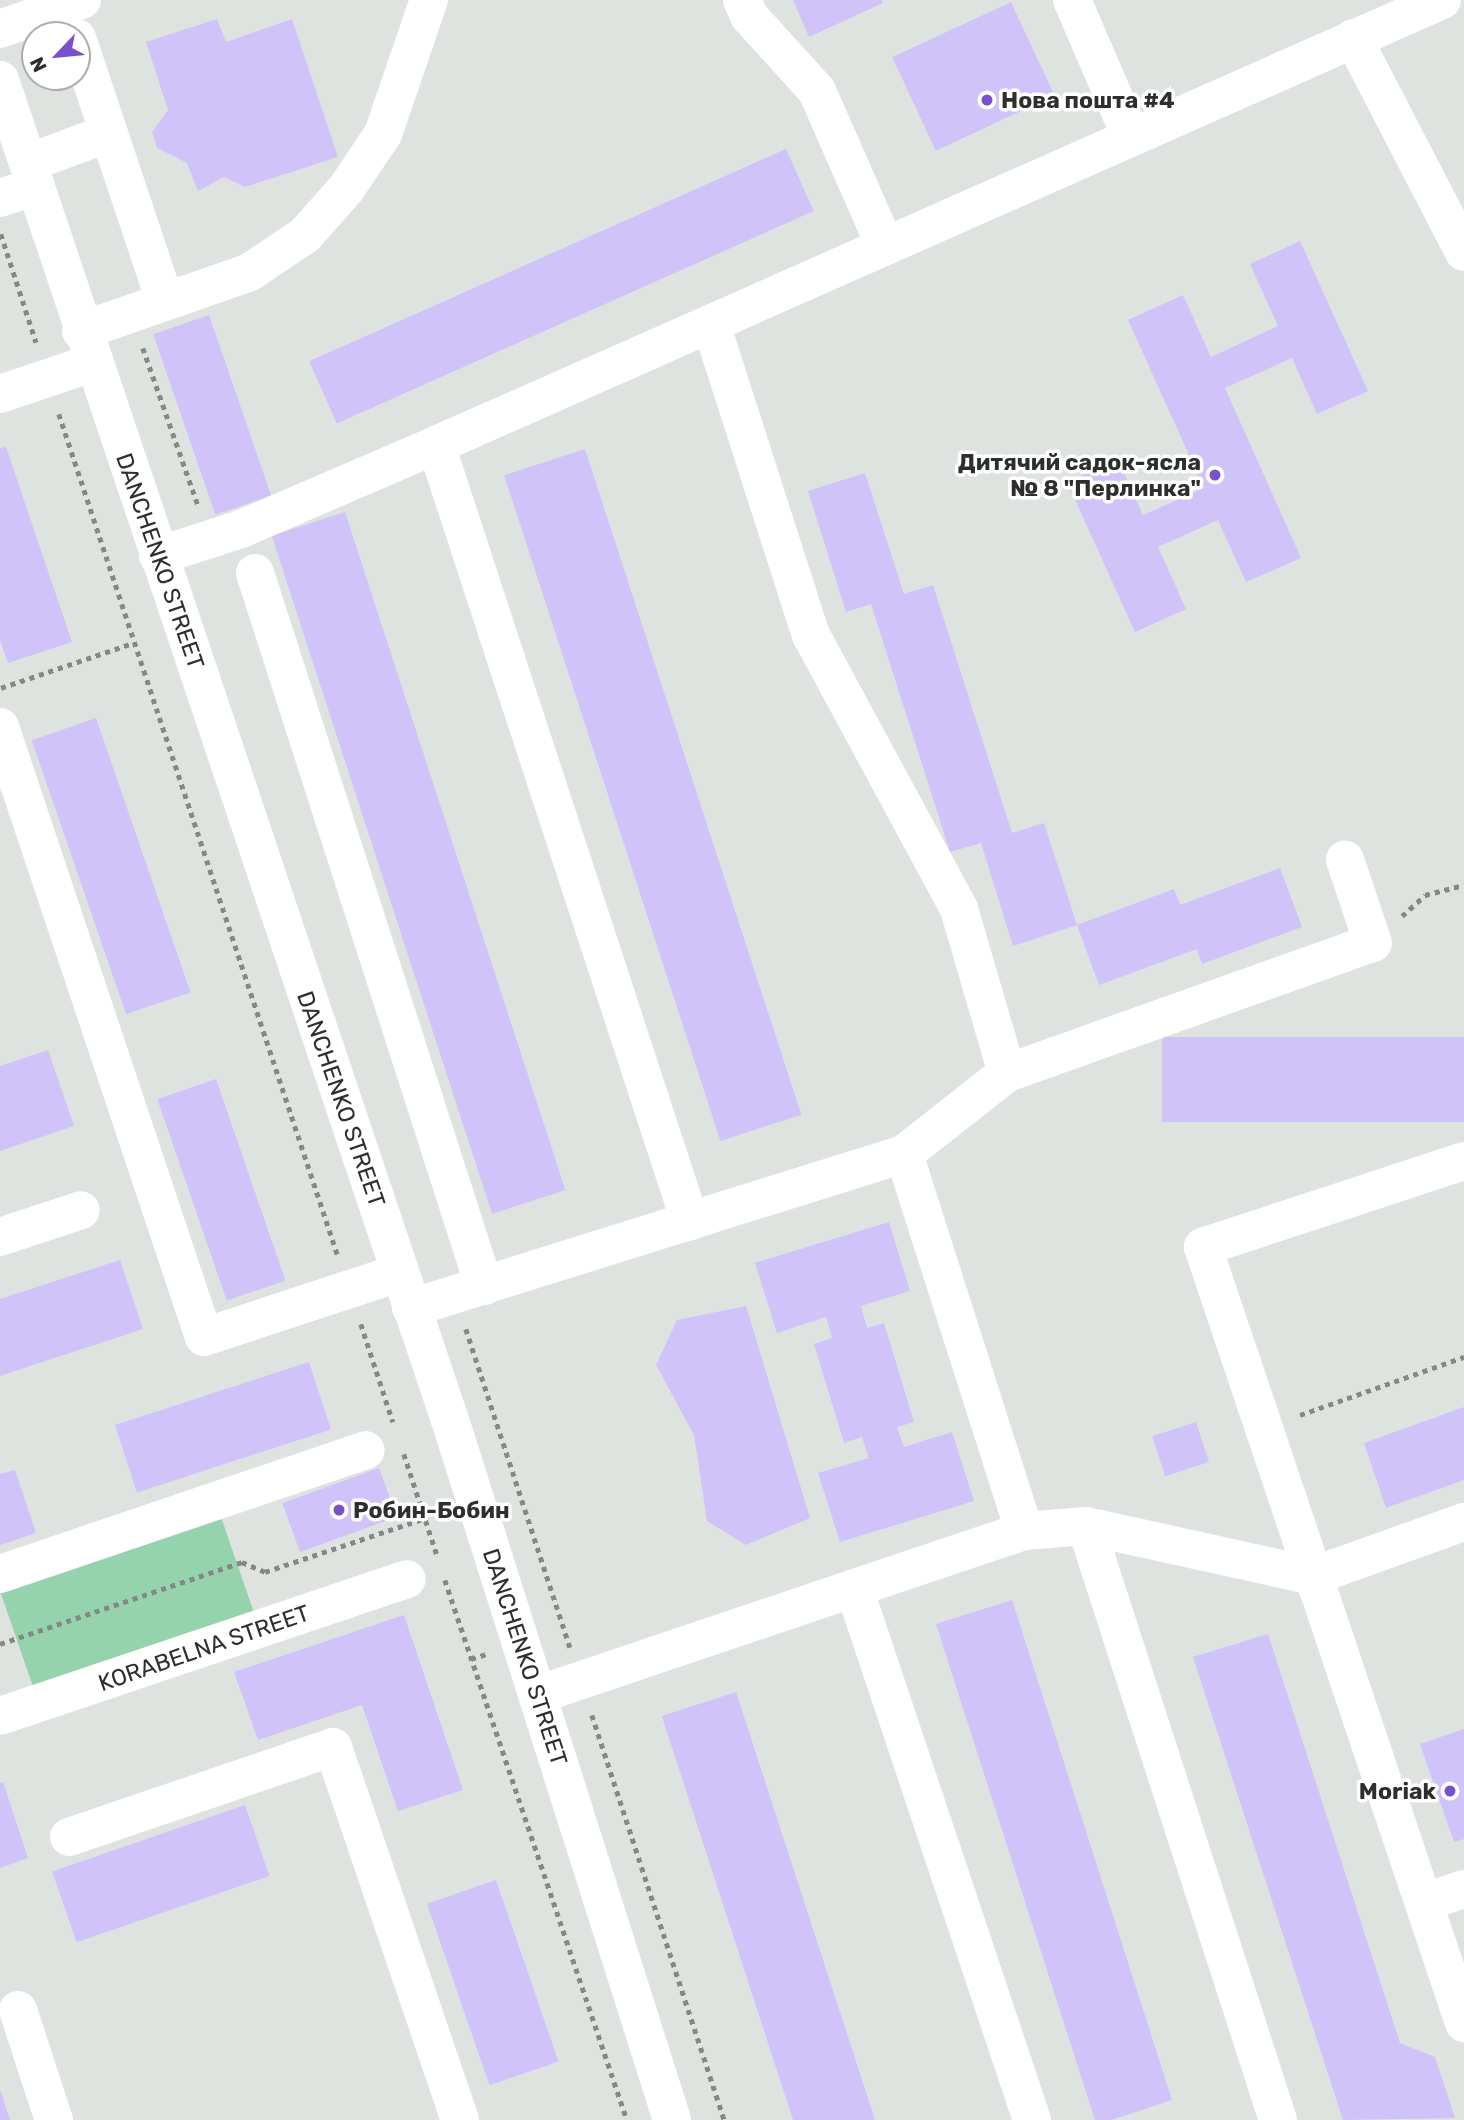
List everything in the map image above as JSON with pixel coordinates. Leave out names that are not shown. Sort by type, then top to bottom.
[{"type":"street","points":[[0,394],[48,378],[87,347],[165,301],[250,272],[281,255],[327,213],[383,134],[429,0]]},
{"type":"street","points":[[742,0],[749,16],[817,90],[885,246]]},
{"type":"street","points":[[1072,0],[1131,137]]},
{"type":"street","points":[[158,556],[241,529],[436,445],[1441,0]]},
{"type":"street","points":[[0,29],[73,16],[165,301]]},
{"type":"street","points":[[1353,38],[1464,252]]},
{"type":"street","name":"DANCHENKO STREET","points":[[0,80],[87,347],[405,1290],[672,2120]]},
{"type":"street","points":[[0,198],[32,174],[109,133]]},
{"type":"street","points":[[711,324],[811,635],[959,909],[1007,1073]]},
{"type":"street","points":[[436,445],[690,1221]]},
{"type":"street","points":[[255,573],[484,1286]]},
{"type":"street","points":[[0,727],[204,1338],[349,1289],[405,1290],[484,1286],[904,1154],[1007,1073],[1373,943],[1345,860]]},
{"type":"street","points":[[904,1154],[1024,1531]]},
{"type":"street","points":[[1464,1161],[1203,1247],[1464,2023]]},
{"type":"street","points":[[0,1237],[80,1210]]},
{"type":"street","points":[[0,1574],[388,1442]]},
{"type":"street","points":[[537,1695],[1024,1531],[1086,1526],[1313,1576],[1464,1522]]},
{"type":"street","points":[[1086,1526],[1278,2120]]},
{"type":"street","name":"KORABELNA STREET","points":[[0,1716],[407,1579]]},
{"type":"street","points":[[854,1588],[1031,2120]]},
{"type":"street","points":[[69,1837],[333,1748],[460,2120]]},
{"type":"street","points":[[1425,1902],[1464,1889]]},
{"type":"street","points":[[18,2010],[54,2120]]},
{"type":"path","points":[[0,231],[133,643],[349,1289],[388,1442],[425,1518],[627,2120]]},
{"type":"path","points":[[0,689],[133,643]]},
{"type":"path","points":[[1373,943],[1425,895],[1464,886]]},
{"type":"path","points":[[1265,1428],[1464,1357]]},
{"type":"path","points":[[0,1644],[242,1562],[265,1572],[425,1518]]},
{"type":"green space","points":[[221,1517],[255,1614],[34,1690],[1,1593]]},
{"type":"building","points":[[793,0],[881,0],[883,3],[809,37]]},
{"type":"building","points":[[1011,2],[1055,95],[936,151],[892,57]]},
{"type":"building","points":[[217,19],[226,42],[292,19],[338,157],[245,187],[224,177],[198,191],[187,163],[157,148],[152,132],[168,110],[146,42]]},
{"type":"building","points":[[786,149],[814,211],[337,423],[309,361]]},
{"type":"building","points":[[1300,241],[1368,391],[1317,414],[1292,358],[1225,388],[1301,558],[1246,582],[1218,520],[1158,547],[1186,609],[1135,632],[1067,482],[1118,460],[1143,515],[1204,488],[1128,320],[1183,295],[1211,357],[1278,326],[1250,264]]},
{"type":"building","points":[[209,315],[271,496],[215,515],[153,334]]},
{"type":"building","points":[[6,447],[72,642],[8,663],[0,640],[0,448]]},
{"type":"building","points":[[585,449],[801,1115],[720,1141],[504,475]]},
{"type":"building","points":[[865,473],[904,594],[933,585],[1012,833],[1044,823],[1077,925],[1013,946],[981,843],[950,852],[871,604],[846,612],[808,491]]},
{"type":"building","points":[[345,512],[565,1190],[492,1214],[272,536]]},
{"type":"building","points":[[96,718],[190,992],[126,1014],[32,740]]},
{"type":"building","points":[[1280,868],[1302,927],[1202,964],[1197,949],[1099,985],[1077,925],[1174,889],[1180,905]]},
{"type":"building","points":[[1162,1037],[1464,1037],[1464,1122],[1162,1122]]},
{"type":"building","points":[[48,1050],[74,1126],[0,1151],[0,1066]]},
{"type":"building","points":[[216,1079],[285,1280],[227,1301],[157,1099]]},
{"type":"building","points":[[889,1222],[910,1291],[861,1306],[867,1328],[884,1323],[914,1422],[897,1427],[904,1447],[952,1432],[974,1501],[840,1542],[818,1473],[869,1458],[862,1437],[844,1443],[814,1344],[832,1338],[826,1317],[777,1333],[755,1263]]},
{"type":"building","points":[[120,1260],[143,1329],[0,1376],[0,1299]]},
{"type":"building","points":[[746,1306],[810,1518],[746,1545],[707,1521],[694,1435],[656,1365],[677,1320]]},
{"type":"building","points":[[309,1362],[331,1430],[137,1493],[115,1425]]},
{"type":"building","points":[[1464,1407],[1464,1480],[1386,1508],[1364,1443]]},
{"type":"building","points":[[1196,1422],[1209,1462],[1165,1476],[1152,1436]]},
{"type":"building","name":"Робин-Бобин","points":[[379,1468],[397,1517],[300,1552],[282,1503]]},
{"type":"building","points":[[15,1470],[36,1533],[0,1545],[0,1474]]},
{"type":"building","points":[[1012,1600],[1172,2100],[1111,2120],[1095,2120],[936,1624]]},
{"type":"building","points":[[404,1615],[463,1790],[398,1811],[362,1705],[258,1740],[234,1672]]},
{"type":"building","points":[[1268,1634],[1400,2043],[1435,2057],[1455,2118],[1343,2120],[1193,1657]]},
{"type":"building","points":[[736,1692],[875,2120],[793,2120],[662,1716]]},
{"type":"building","name":"Moriak","points":[[1464,1729],[1464,1839],[1454,1842],[1420,1744]]},
{"type":"building","points":[[3,1782],[28,1858],[0,1868],[0,1783]]},
{"type":"building","points":[[245,1805],[269,1876],[77,1942],[52,1871]]},
{"type":"building","points":[[496,1880],[559,2062],[489,2085],[427,1904]]},
{"type":"building","points":[[1,2092],[10,2120],[0,2120]]},
{"type":"place","name":"Нова пошта #4","points":[[987,100]]},
{"type":"place","name":"Дитячий садок-ясла № 8 \"Перлинка\"","points":[[1215,475]]},
{"type":"place","name":"Робин-Бобин","points":[[339,1510]]},
{"type":"place","name":"Moriak","points":[[1450,1791]]}]
